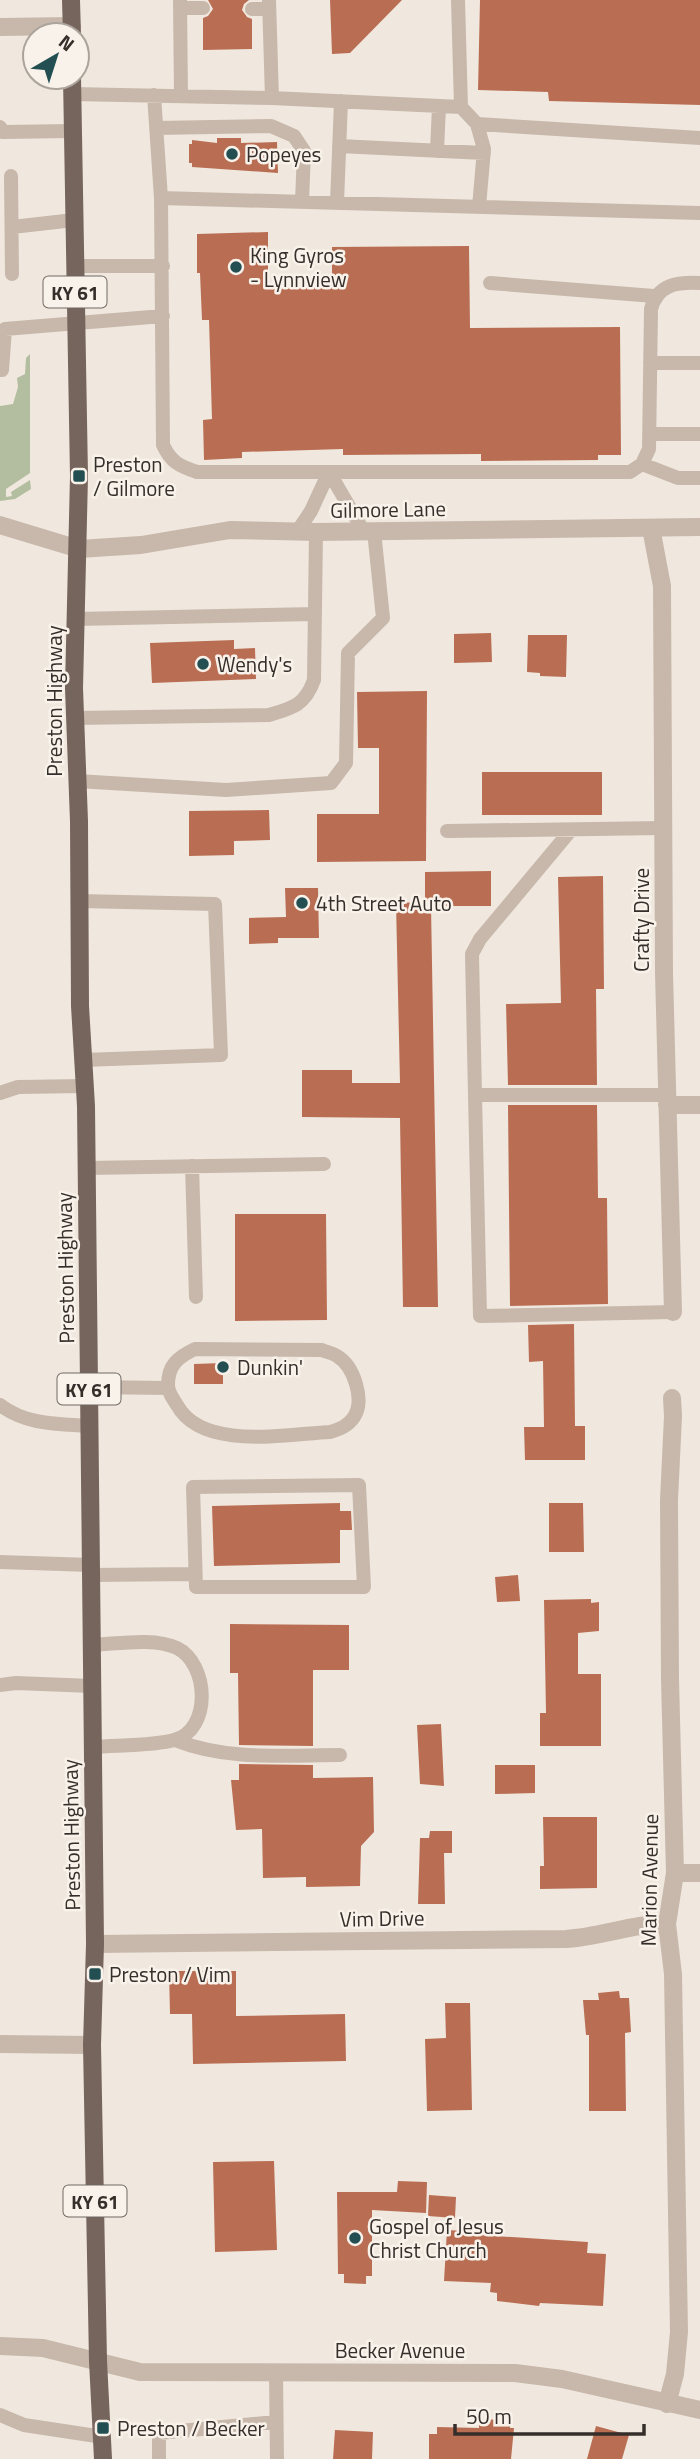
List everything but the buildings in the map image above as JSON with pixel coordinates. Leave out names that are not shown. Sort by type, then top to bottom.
[{"type":"main road","points":[[71,0],[72,21]]},
{"type":"main road","name":"Preston Highway","points":[[72,91],[79,549],[75,718],[80,1006],[85,1086],[92,1645],[95,1944],[92,2045],[98,2361],[103,2459]]},
{"type":"street","points":[[0,27],[21,28]]},
{"type":"street","points":[[0,525],[79,549]]},
{"type":"street","name":"Gilmore Lane","points":[[79,549],[141,545],[230,530],[369,532],[700,527]]},
{"type":"street","name":"Crafty Drive","points":[[652,528],[662,586],[667,1100],[673,1312]]},
{"type":"street","points":[[667,1100],[700,1105]]},
{"type":"street","name":"Marion Avenue","points":[[667,2403],[675,2374],[679,2332],[673,1974],[667,1924],[675,1873],[670,1679],[669,1500],[672,1398]]},
{"type":"street","points":[[675,1873],[700,1873]]},
{"type":"street","name":"Vim Drive","points":[[95,1944],[566,1939],[600,1935],[648,1923],[667,1924]]},
{"type":"street","points":[[0,2044],[92,2045]]},
{"type":"street","name":"Becker Avenue","points":[[0,2346],[43,2348],[140,2372],[515,2373],[562,2379],[700,2410]]},
{"type":"lane","points":[[457,0],[461,107],[477,124],[484,153],[479,207]]},
{"type":"lane","points":[[181,96],[180,4],[203,8]]},
{"type":"lane","points":[[252,9],[269,4],[272,98]]},
{"type":"lane","points":[[91,88],[154,96],[272,98],[461,107]]},
{"type":"lane","points":[[154,96],[162,198],[163,445],[178,466],[197,472],[630,472],[642,464],[649,449],[651,309],[654,296]]},
{"type":"lane","points":[[337,203],[341,101]]},
{"type":"lane","points":[[437,151],[439,106]]},
{"type":"lane","points":[[477,124],[700,138]]},
{"type":"lane","points":[[156,128],[271,126],[294,136],[304,151],[302,202]]},
{"type":"lane","points":[[0,127],[3,132],[73,131]]},
{"type":"lane","points":[[339,146],[484,153]]},
{"type":"lane","points":[[11,176],[12,274]]},
{"type":"lane","points":[[162,198],[700,213]]},
{"type":"lane","points":[[12,227],[74,220]]},
{"type":"lane","points":[[75,266],[163,266]]},
{"type":"lane","points":[[490,283],[654,296],[669,286],[700,283]]},
{"type":"lane","points":[[0,370],[5,329],[163,316]]},
{"type":"lane","points":[[650,363],[700,363]]},
{"type":"lane","points":[[649,434],[700,434]]},
{"type":"lane","points":[[642,464],[678,478],[700,478]]},
{"type":"lane","points":[[77,780],[226,790],[331,783],[346,764],[348,653],[383,618],[369,532],[329,472]]},
{"type":"lane","points":[[296,532],[311,511],[329,472]]},
{"type":"lane","points":[[75,718],[269,715],[294,708],[309,695],[314,680],[316,532]]},
{"type":"lane","points":[[76,619],[315,614]]},
{"type":"lane","points":[[447,831],[663,828]]},
{"type":"lane","points":[[572,830],[480,939],[472,954],[480,1316],[673,1312]]},
{"type":"lane","points":[[79,901],[215,904],[220,1055],[83,1060]]},
{"type":"lane","points":[[0,1093],[18,1087],[85,1086]]},
{"type":"lane","points":[[475,1095],[667,1100]]},
{"type":"lane","points":[[86,1168],[324,1164]]},
{"type":"lane","points":[[192,1166],[196,1297]]},
{"type":"lane","points":[[195,1349],[321,1350],[339,1357],[350,1370],[358,1402],[355,1416],[343,1428],[330,1432],[231,1436],[198,1426],[179,1409],[168,1388],[170,1369],[180,1356],[195,1349]]},
{"type":"lane","points":[[89,1387],[168,1388]]},
{"type":"lane","points":[[0,1405],[10,1413],[34,1422],[89,1426]]},
{"type":"lane","points":[[359,1485],[363,1587],[196,1587],[195,1574],[193,1487],[359,1485]]},
{"type":"lane","points":[[0,1562],[91,1570],[195,1574]]},
{"type":"lane","points":[[92,1645],[158,1643],[179,1649],[197,1666],[201,1687],[200,1716],[191,1731],[175,1740],[93,1747]]},
{"type":"lane","points":[[0,1685],[16,1683],[92,1686]]},
{"type":"lane","points":[[175,1740],[219,1754],[340,1755]]},
{"type":"lane","points":[[276,2374],[277,2459]]},
{"type":"lane","points":[[0,2417],[24,2425],[103,2437]]},
{"type":"lane","points":[[159,2459],[159,2433],[276,2421]]},
{"type":"green space","points":[[30,354],[30,473],[6,489],[6,497],[12,496],[11,492],[30,480],[31,489],[15,499],[0,501],[0,406],[13,404],[18,387],[17,378],[25,374],[26,358]]},
{"type":"place","name":"Popeyes","points":[[232,154]]},
{"type":"place","name":"King Gyros - Lynnview","points":[[236,267]]},
{"type":"place","name":"Preston / Gilmore","points":[[79,476]]},
{"type":"place","name":"Wendy's","points":[[203,664]]},
{"type":"place","name":"4th Street Auto","points":[[302,903]]},
{"type":"place","name":"Dunkin'","points":[[223,1367]]},
{"type":"place","name":"Preston / Vim","points":[[95,1974]]},
{"type":"place","name":"Gospel of Jesus Christ Church","points":[[355,2238]]},
{"type":"place","name":"Preston / Becker","points":[[103,2428]]}]
